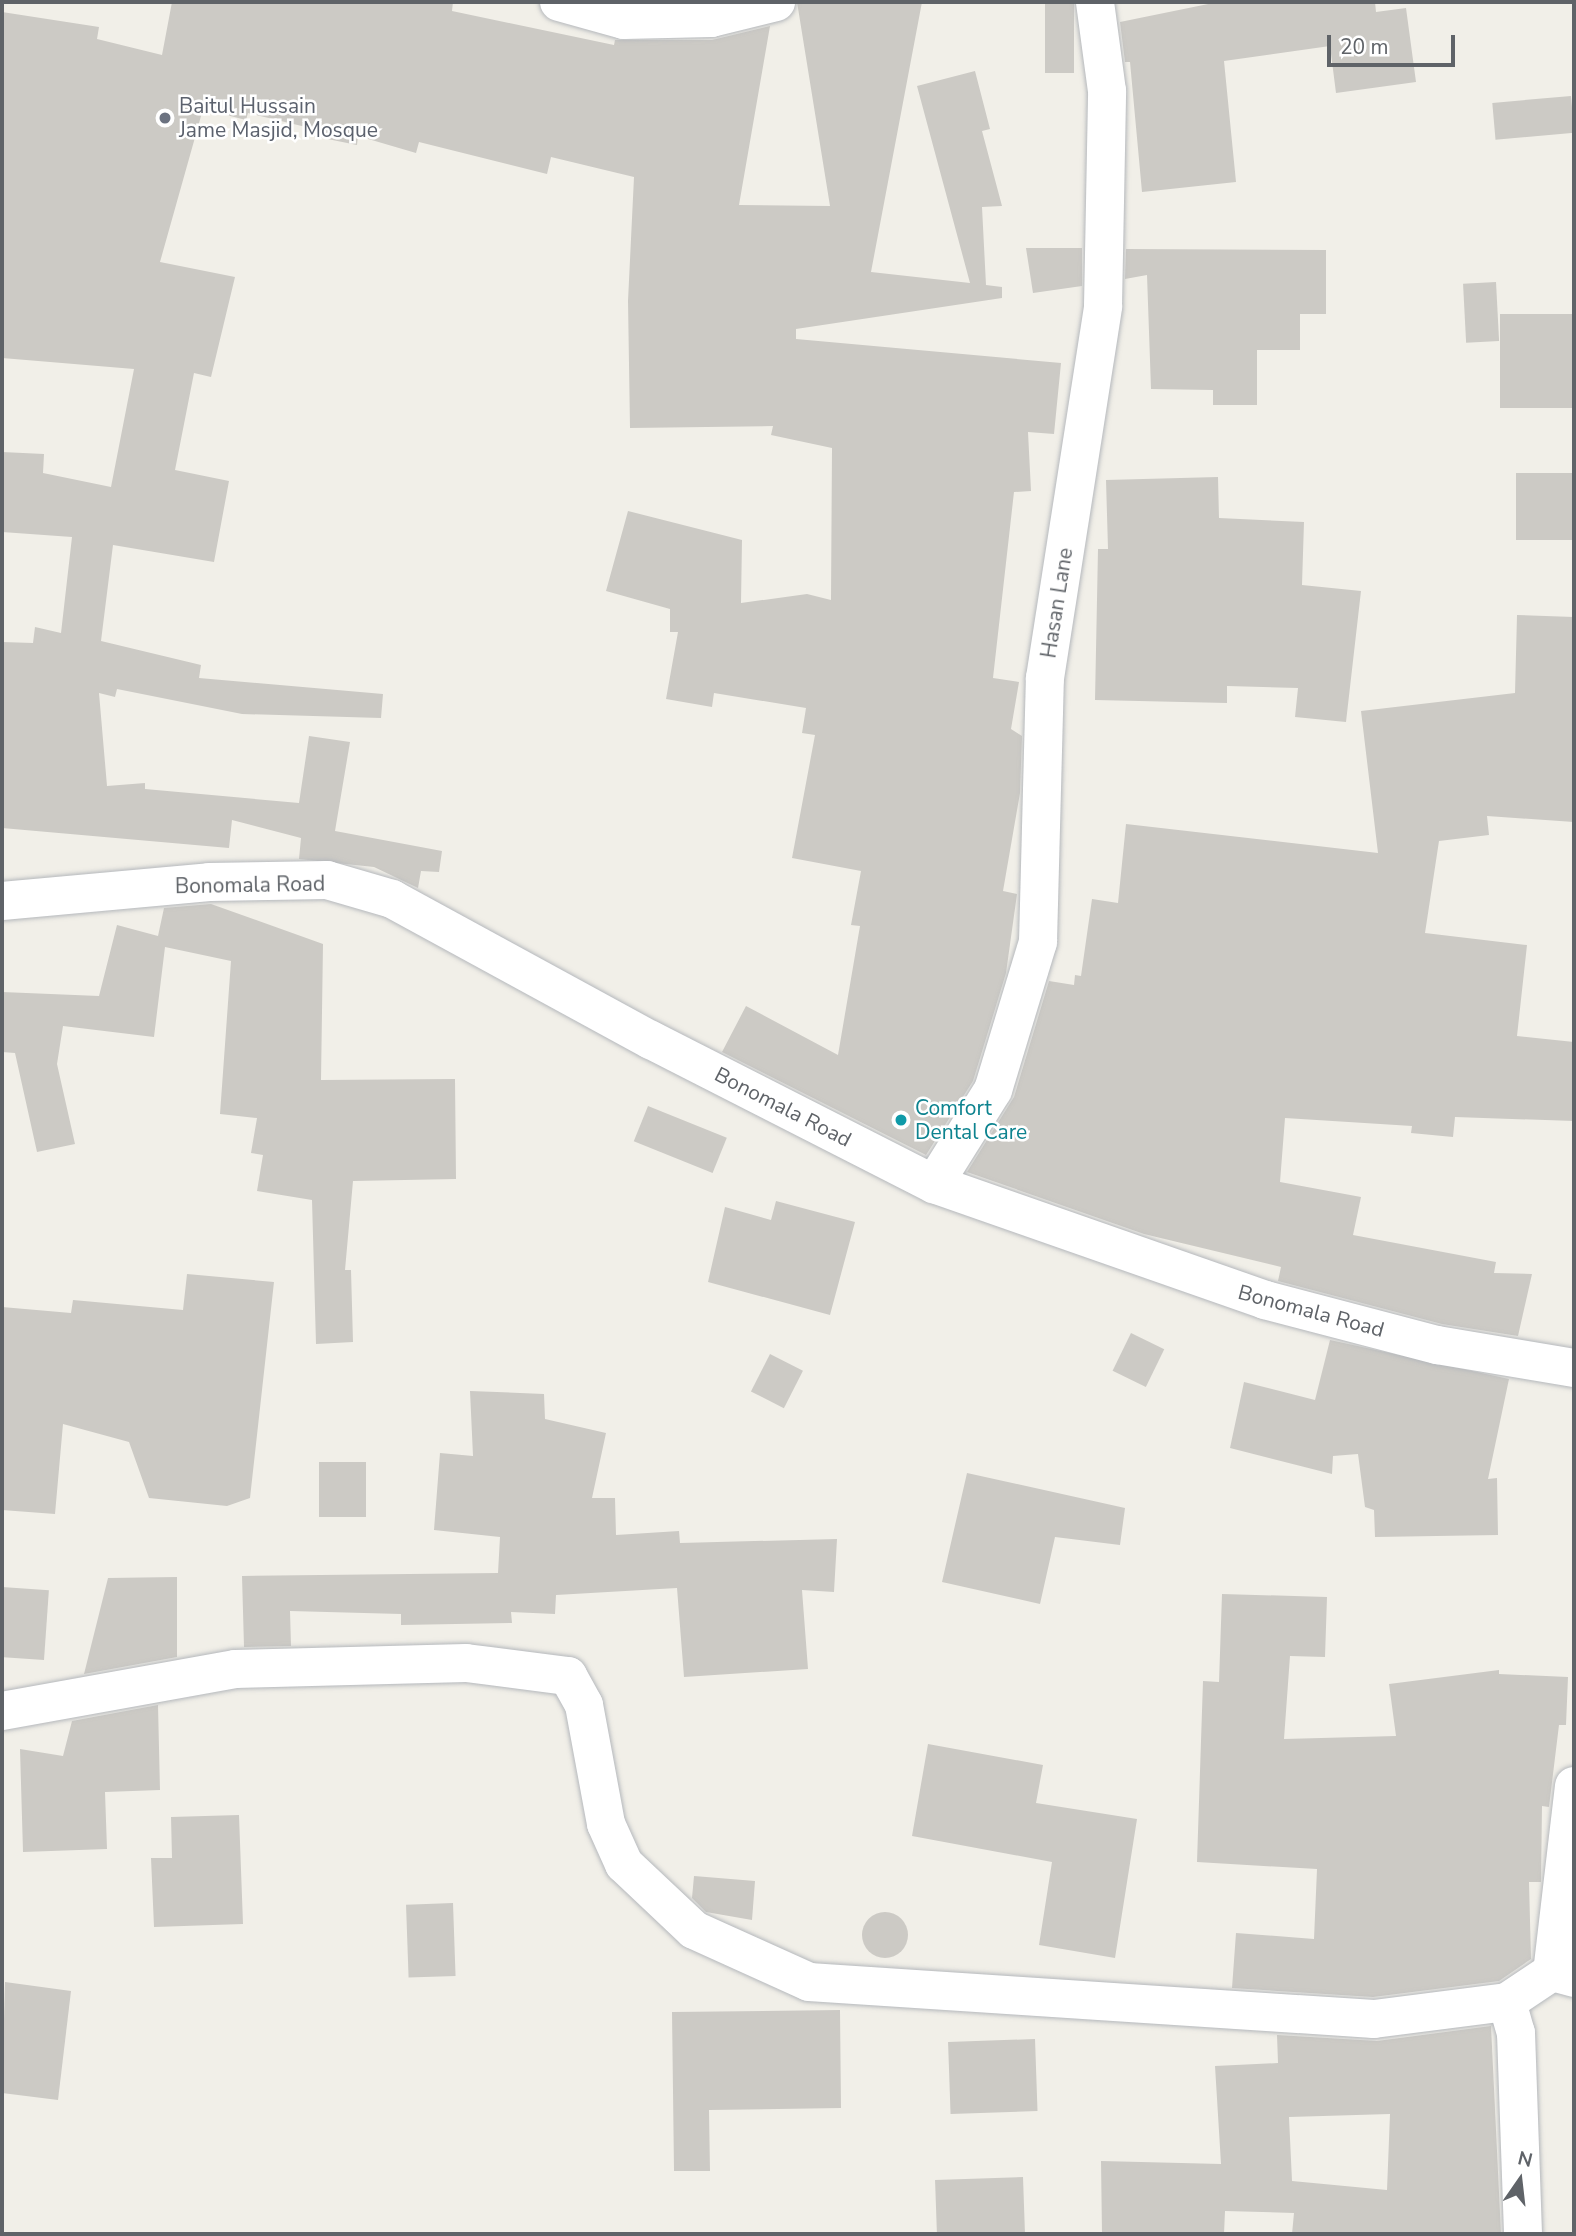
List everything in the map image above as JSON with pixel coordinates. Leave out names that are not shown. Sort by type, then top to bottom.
[{"type":"street","points":[[559,2],[624,20],[711,18],[776,2]]},
{"type":"street","name":"Hasan Lane","points":[[934,1184],[993,1090],[1038,942],[1045,678],[1102,306],[1107,90],[1095,2]]},
{"type":"street","name":"Bonomala Road","points":[[2,901],[209,882],[327,880],[393,899],[651,1040],[934,1184],[1265,1300],[1437,1345],[1574,1368]]},
{"type":"street","points":[[2,1711],[235,1669],[466,1663],[535,1668],[568,1676],[584,1705],[606,1824],[624,1864],[694,1930],[809,1982],[1374,2018],[1507,2002],[1563,1975],[1574,1786]]},
{"type":"street","points":[[1507,2002],[1516,2033],[1523,2234]]},
{"type":"building","points":[[172,2],[453,2],[452,11],[614,45],[615,40],[712,40],[770,26],[739,205],[830,206],[797,2],[922,2],[871,272],[970,283],[917,86],[975,71],[990,129],[982,131],[1002,206],[982,207],[986,285],[1002,287],[1002,298],[796,329],[796,339],[1061,363],[1054,434],[1028,432],[1031,491],[1014,492],[993,678],[1019,682],[1011,729],[1022,736],[1020,793],[1003,891],[1017,894],[1006,973],[973,1081],[926,1155],[722,1052],[746,1006],[838,1055],[860,926],[851,925],[861,871],[792,858],[815,735],[802,733],[806,708],[714,693],[712,707],[666,699],[678,632],[670,632],[670,609],[606,591],[628,511],[742,540],[741,603],[807,594],[831,600],[832,448],[771,435],[773,426],[630,428],[628,301],[634,177],[551,157],[547,174],[419,142],[416,153],[358,136],[357,145],[308,135],[310,128],[248,113],[246,120],[203,109],[160,262],[235,277],[211,377],[194,373],[175,470],[229,481],[214,562],[113,545],[101,641],[201,665],[199,678],[383,694],[381,718],[242,714],[117,689],[115,697],[99,693],[107,786],[145,783],[145,789],[299,803],[309,736],[350,742],[335,831],[442,851],[439,872],[421,871],[418,888],[374,867],[299,859],[301,838],[232,820],[229,848],[2,828],[2,642],[33,643],[35,627],[61,633],[72,537],[2,532],[2,452],[44,454],[43,473],[111,487],[134,369],[2,358],[2,12],[99,27],[97,39],[162,55]]},
{"type":"building","points":[[1045,2],[1074,2],[1074,73],[1045,73]]},
{"type":"building","points":[[1218,2],[1375,2],[1376,12],[1406,8],[1416,82],[1336,93],[1330,46],[1224,61],[1236,182],[1142,192],[1130,62],[1125,62],[1120,22]]},
{"type":"building","points":[[1571,96],[1574,133],[1496,140],[1492,103]]},
{"type":"building","points":[[1026,248],[1082,248],[1082,286],[1033,293]]},
{"type":"building","points":[[1126,249],[1326,250],[1326,314],[1300,314],[1300,350],[1257,350],[1257,405],[1213,405],[1213,390],[1151,389],[1147,275],[1125,279]]},
{"type":"building","points":[[1496,282],[1499,341],[1466,343],[1463,284]]},
{"type":"building","points":[[1500,314],[1574,314],[1574,408],[1500,408]]},
{"type":"building","points":[[1516,473],[1574,473],[1574,540],[1516,540]]},
{"type":"building","points":[[1218,477],[1219,518],[1304,522],[1302,585],[1361,591],[1346,722],[1295,717],[1298,688],[1227,686],[1227,703],[1095,700],[1098,549],[1108,549],[1106,480]]},
{"type":"building","points":[[1517,615],[1574,617],[1574,822],[1487,816],[1489,835],[1439,841],[1425,933],[1527,945],[1517,1036],[1574,1042],[1574,1121],[1455,1117],[1453,1137],[1411,1133],[1412,1126],[1285,1118],[1280,1182],[1361,1197],[1353,1235],[1496,1262],[1494,1273],[1532,1274],[1518,1336],[1442,1324],[1278,1281],[1281,1267],[1144,1234],[967,1172],[1014,1097],[1049,981],[1074,985],[1075,975],[1081,976],[1092,899],[1118,903],[1126,824],[1378,853],[1361,711],[1515,693]]},
{"type":"building","points":[[211,904],[323,944],[321,1080],[455,1079],[456,1179],[353,1181],[345,1270],[351,1270],[353,1342],[316,1344],[312,1200],[257,1191],[263,1155],[251,1153],[257,1118],[220,1114],[231,961],[165,947],[154,1037],[63,1026],[57,1064],[75,1144],[37,1152],[15,1053],[2,1052],[2,992],[99,996],[117,925],[158,936],[164,908]]},
{"type":"building","points":[[648,1106],[727,1138],[713,1173],[634,1141]]},
{"type":"building","points":[[776,1201],[855,1222],[830,1315],[708,1282],[725,1207],[771,1220]]},
{"type":"building","points":[[187,1274],[274,1282],[250,1498],[227,1506],[149,1498],[129,1442],[63,1424],[55,1514],[2,1510],[2,1307],[71,1313],[73,1300],[183,1310]]},
{"type":"building","points":[[1131,1333],[1164,1349],[1146,1387],[1113,1371]]},
{"type":"building","points":[[1330,1340],[1509,1379],[1488,1479],[1497,1478],[1498,1535],[1375,1537],[1374,1510],[1365,1507],[1358,1454],[1333,1456],[1332,1474],[1230,1448],[1244,1382],[1315,1400]]},
{"type":"building","points":[[770,1354],[803,1371],[784,1408],[751,1391]]},
{"type":"building","points":[[470,1391],[544,1394],[545,1419],[606,1433],[592,1498],[615,1498],[616,1535],[679,1531],[680,1543],[837,1539],[834,1592],[802,1590],[808,1669],[684,1677],[677,1588],[556,1595],[555,1614],[511,1612],[512,1623],[401,1625],[401,1614],[290,1611],[291,1646],[244,1647],[242,1576],[498,1573],[500,1537],[434,1530],[440,1453],[473,1456]]},
{"type":"building","points":[[319,1462],[366,1462],[366,1517],[319,1517]]},
{"type":"building","points":[[967,1473],[1125,1508],[1120,1545],[1055,1537],[1040,1604],[942,1582]]},
{"type":"building","points":[[177,1577],[177,1657],[84,1674],[108,1578]]},
{"type":"building","points":[[2,1587],[49,1590],[44,1660],[2,1657]]},
{"type":"building","points":[[1222,1594],[1327,1597],[1325,1657],[1290,1656],[1284,1739],[1396,1736],[1389,1684],[1499,1670],[1499,1674],[1568,1677],[1566,1725],[1559,1725],[1549,1807],[1542,1806],[1541,1882],[1529,1882],[1531,1959],[1499,1981],[1373,1997],[1232,1988],[1236,1933],[1314,1939],[1317,1869],[1197,1862],[1203,1681],[1219,1682]]},
{"type":"building","points":[[158,1705],[160,1790],[105,1792],[107,1849],[23,1852],[20,1749],[63,1756],[72,1721]]},
{"type":"building","points":[[928,1744],[1043,1765],[1036,1803],[1137,1819],[1115,1958],[1039,1945],[1052,1862],[912,1836]]},
{"type":"building","points":[[239,1815],[243,1924],[154,1927],[151,1858],[172,1858],[171,1817]]},
{"type":"building","points":[[694,1876],[755,1881],[752,1920],[706,1912],[692,1898]]},
{"type":"building","points":[[453,1903],[456,1976],[409,1978],[406,1905]]},
{"type":"building","points":[[885,1912],[901,1919],[908,1935],[901,1951],[885,1958],[869,1951],[862,1935],[869,1919]]},
{"type":"building","points":[[5,1982],[71,1991],[58,2100],[2,2093]]},
{"type":"building","points":[[840,2010],[841,2108],[709,2110],[710,2171],[674,2171],[672,2012]]},
{"type":"building","points":[[1491,2026],[1501,2234],[1292,2234],[1294,2213],[1225,2211],[1224,2234],[1102,2234],[1101,2161],[1221,2164],[1215,2066],[1278,2063],[1277,2035],[1377,2041]],"holes":[[[1390,2114],[1387,2190],[1292,2181],[1289,2117]]]},
{"type":"building","points":[[1035,2039],[1038,2111],[951,2114],[948,2042]]},
{"type":"building","points":[[1023,2177],[1025,2234],[937,2234],[935,2180]]},
{"type":"place","name":"Baitul Hussain Jame Masjid, Mosque","points":[[165,118]]},
{"type":"place","name":"Comfort Dental Care","points":[[901,1120]]}]
